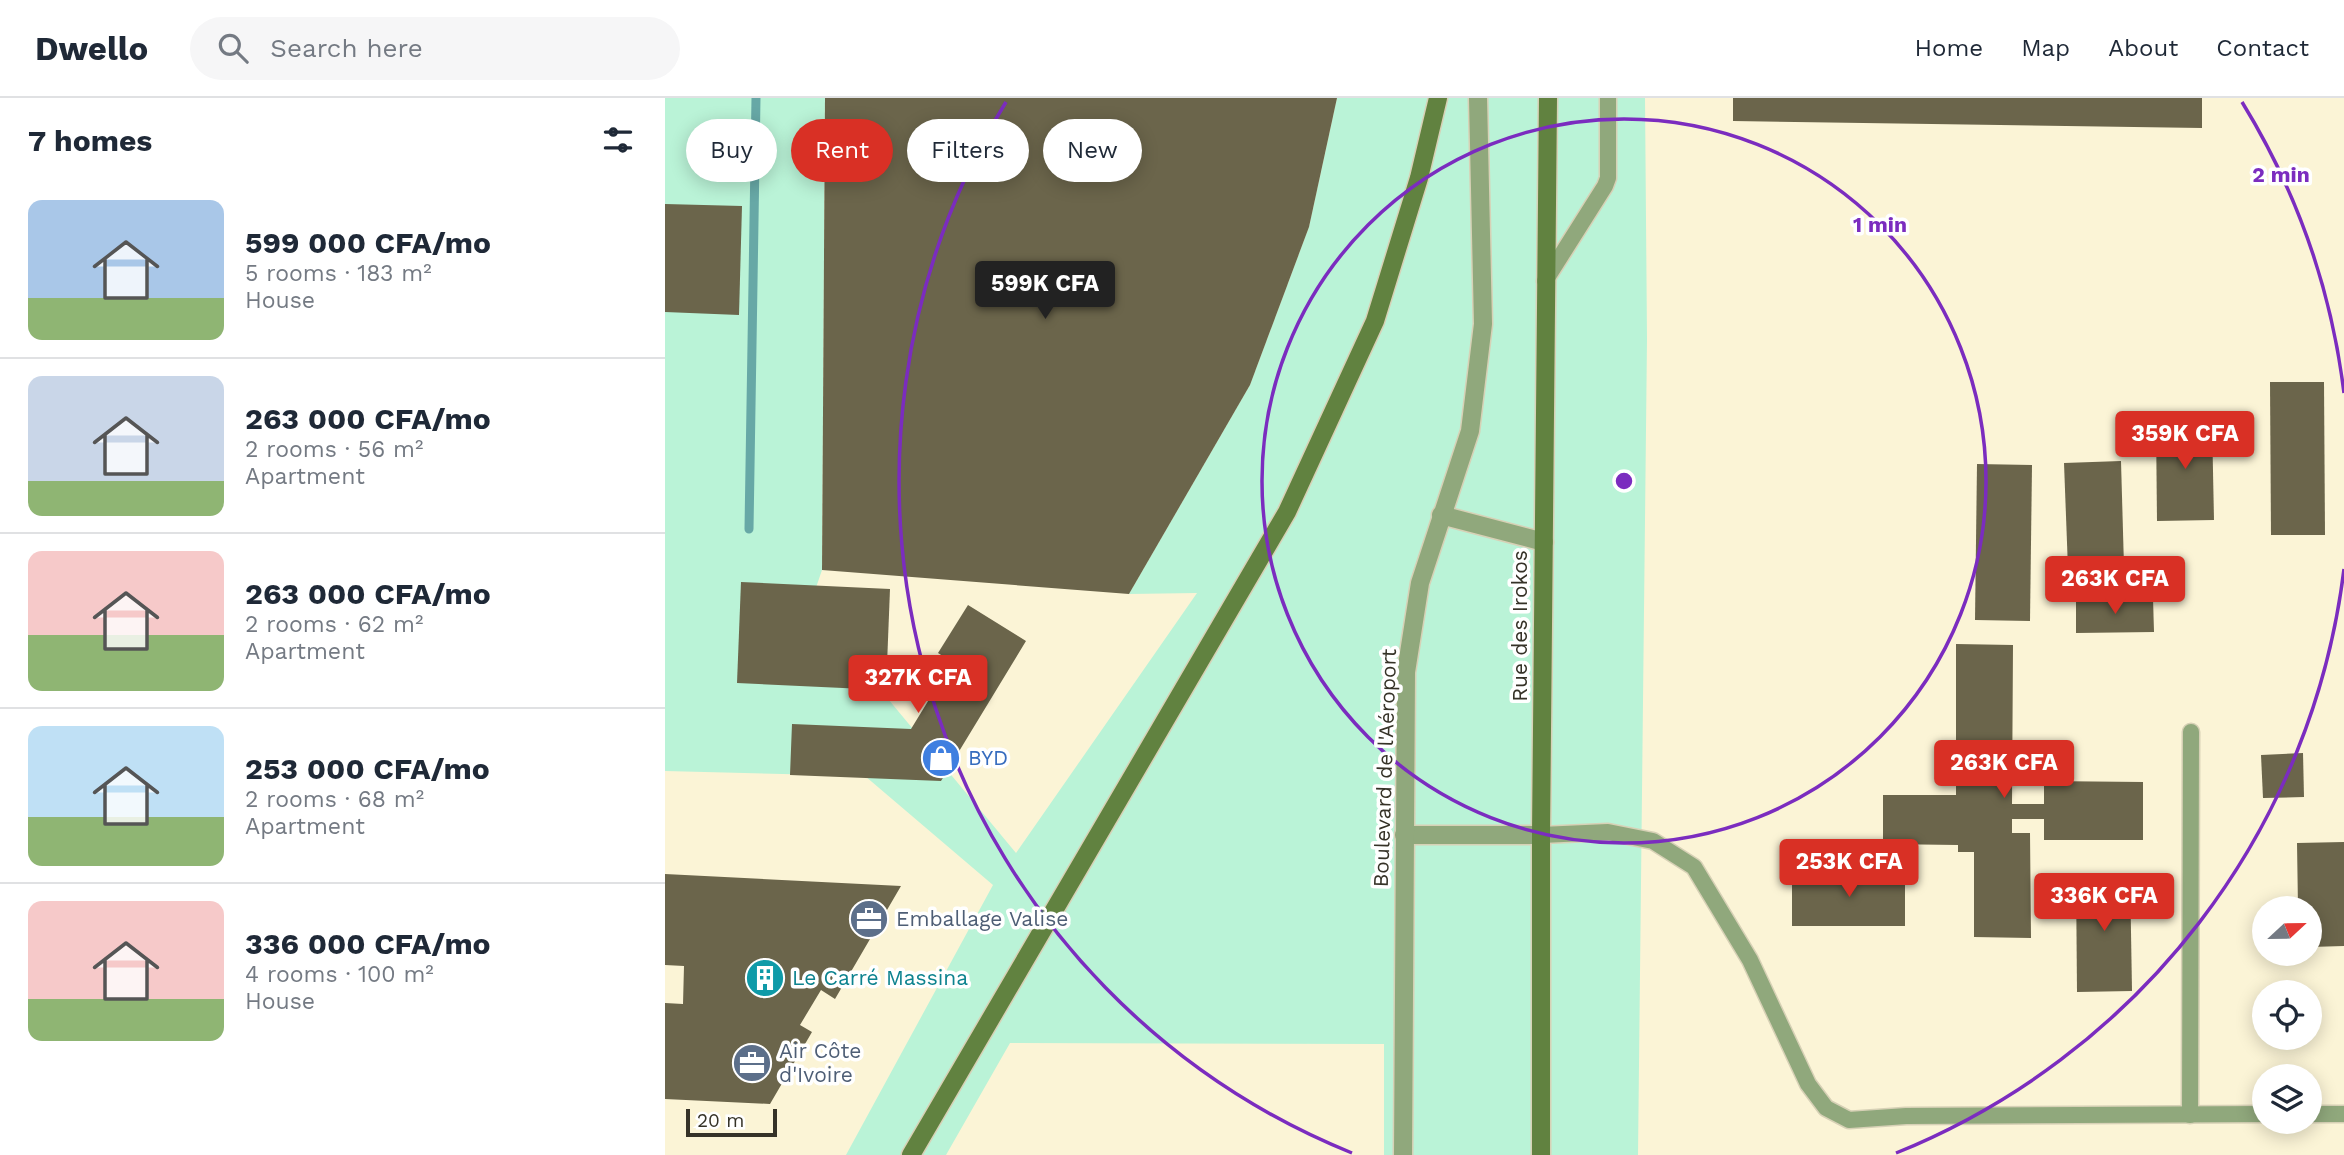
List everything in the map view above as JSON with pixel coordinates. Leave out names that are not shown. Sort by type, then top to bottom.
[{"type":"main road","points":[[911,1155],[1287,512],[1375,321],[1419,178],[1439,98]]},
{"type":"main road","name":"Rue des Irokos","points":[[1541,1155],[1541,835],[1548,98]]},
{"type":"street","name":"Boulevard de l'Aéroport","points":[[1403,1155],[1406,673],[1420,583],[1470,431],[1483,324],[1478,98]]},
{"type":"street","points":[[1441,515],[1544,542]]},
{"type":"street","points":[[1405,835],[1541,835]]},
{"type":"lane","points":[[1545,281],[1608,178],[1608,98]]},
{"type":"lane","points":[[2190,1115],[2191,732]]},
{"type":"lane","points":[[1541,835],[1608,832],[1653,841],[1695,867],[1750,960],[1808,1084],[1826,1108],[1849,1119],[1906,1116],[2252,1114]]},
{"type":"lane","points":[[2322,1114],[2344,1114]]},
{"type":"green space","points":[[665,98],[825,98],[825,119],[791,119],[791,182],[824,182],[822,570],[810,605],[1016,853],[1197,593],[1129,594],[1250,385],[1309,227],[1337,98],[1645,98],[1647,339],[1638,1155],[1384,1155],[1384,1044],[1010,1043],[946,1155],[846,1155],[993,885],[865,776],[665,771]]},
{"type":"building","points":[[825,98],[1337,98],[1309,227],[1250,385],[1129,594],[822,570],[824,182],[893,182],[893,119],[825,119]]},
{"type":"building","points":[[1733,98],[2202,98],[2202,128],[1733,121]]},
{"type":"building","points":[[665,204],[742,206],[739,315],[665,312]]},
{"type":"building","points":[[2270,382],[2324,382],[2325,535],[2271,535]]},
{"type":"building","points":[[2156,422],[2212,422],[2214,520],[2157,521]]},
{"type":"building","points":[[2121,461],[2124,567],[2068,569],[2064,463]]},
{"type":"building","points":[[1977,464],[2032,465],[2030,621],[1975,620]]},
{"type":"building","points":[[741,582],[890,589],[886,690],[737,683]]},
{"type":"building","points":[[2153,598],[2154,632],[2076,633],[2076,600]]},
{"type":"building","points":[[968,605],[1026,641],[941,781],[790,775],[792,724],[911,729],[952,662],[938,653]]},
{"type":"building","points":[[1956,644],[2013,645],[2012,804],[2044,804],[2044,781],[2143,782],[2143,840],[2044,840],[2044,819],[2012,819],[2012,833],[2030,833],[2031,938],[1974,937],[1974,852],[1958,852],[1958,845],[1883,844],[1883,795],[1956,795]]},
{"type":"building","points":[[2303,753],[2304,797],[2263,798],[2261,755]]},
{"type":"building","points":[[2344,842],[2344,946],[2322,947],[2322,896],[2298,896],[2297,843]]},
{"type":"building","points":[[1792,872],[1905,872],[1905,926],[1792,926]]},
{"type":"building","points":[[2130,873],[2132,991],[2077,992],[2076,874]]},
{"type":"building","name":"Le Carré Massina","points":[[665,874],[901,886],[835,999],[821,990],[800,1025],[812,1032],[770,1104],[665,1099],[665,1003],[683,1004],[684,966],[665,965]]},
{"type":"waterway","points":[[749,529],[756,98]]},
{"type":"place","name":"BYD","points":[[941,758]]},
{"type":"place","name":"Emballage Valise","points":[[869,919]]},
{"type":"place","name":"Le Carré Massina","points":[[765,978]]},
{"type":"place","name":"Air Côte d'Ivoire","points":[[752,1063]]}]
